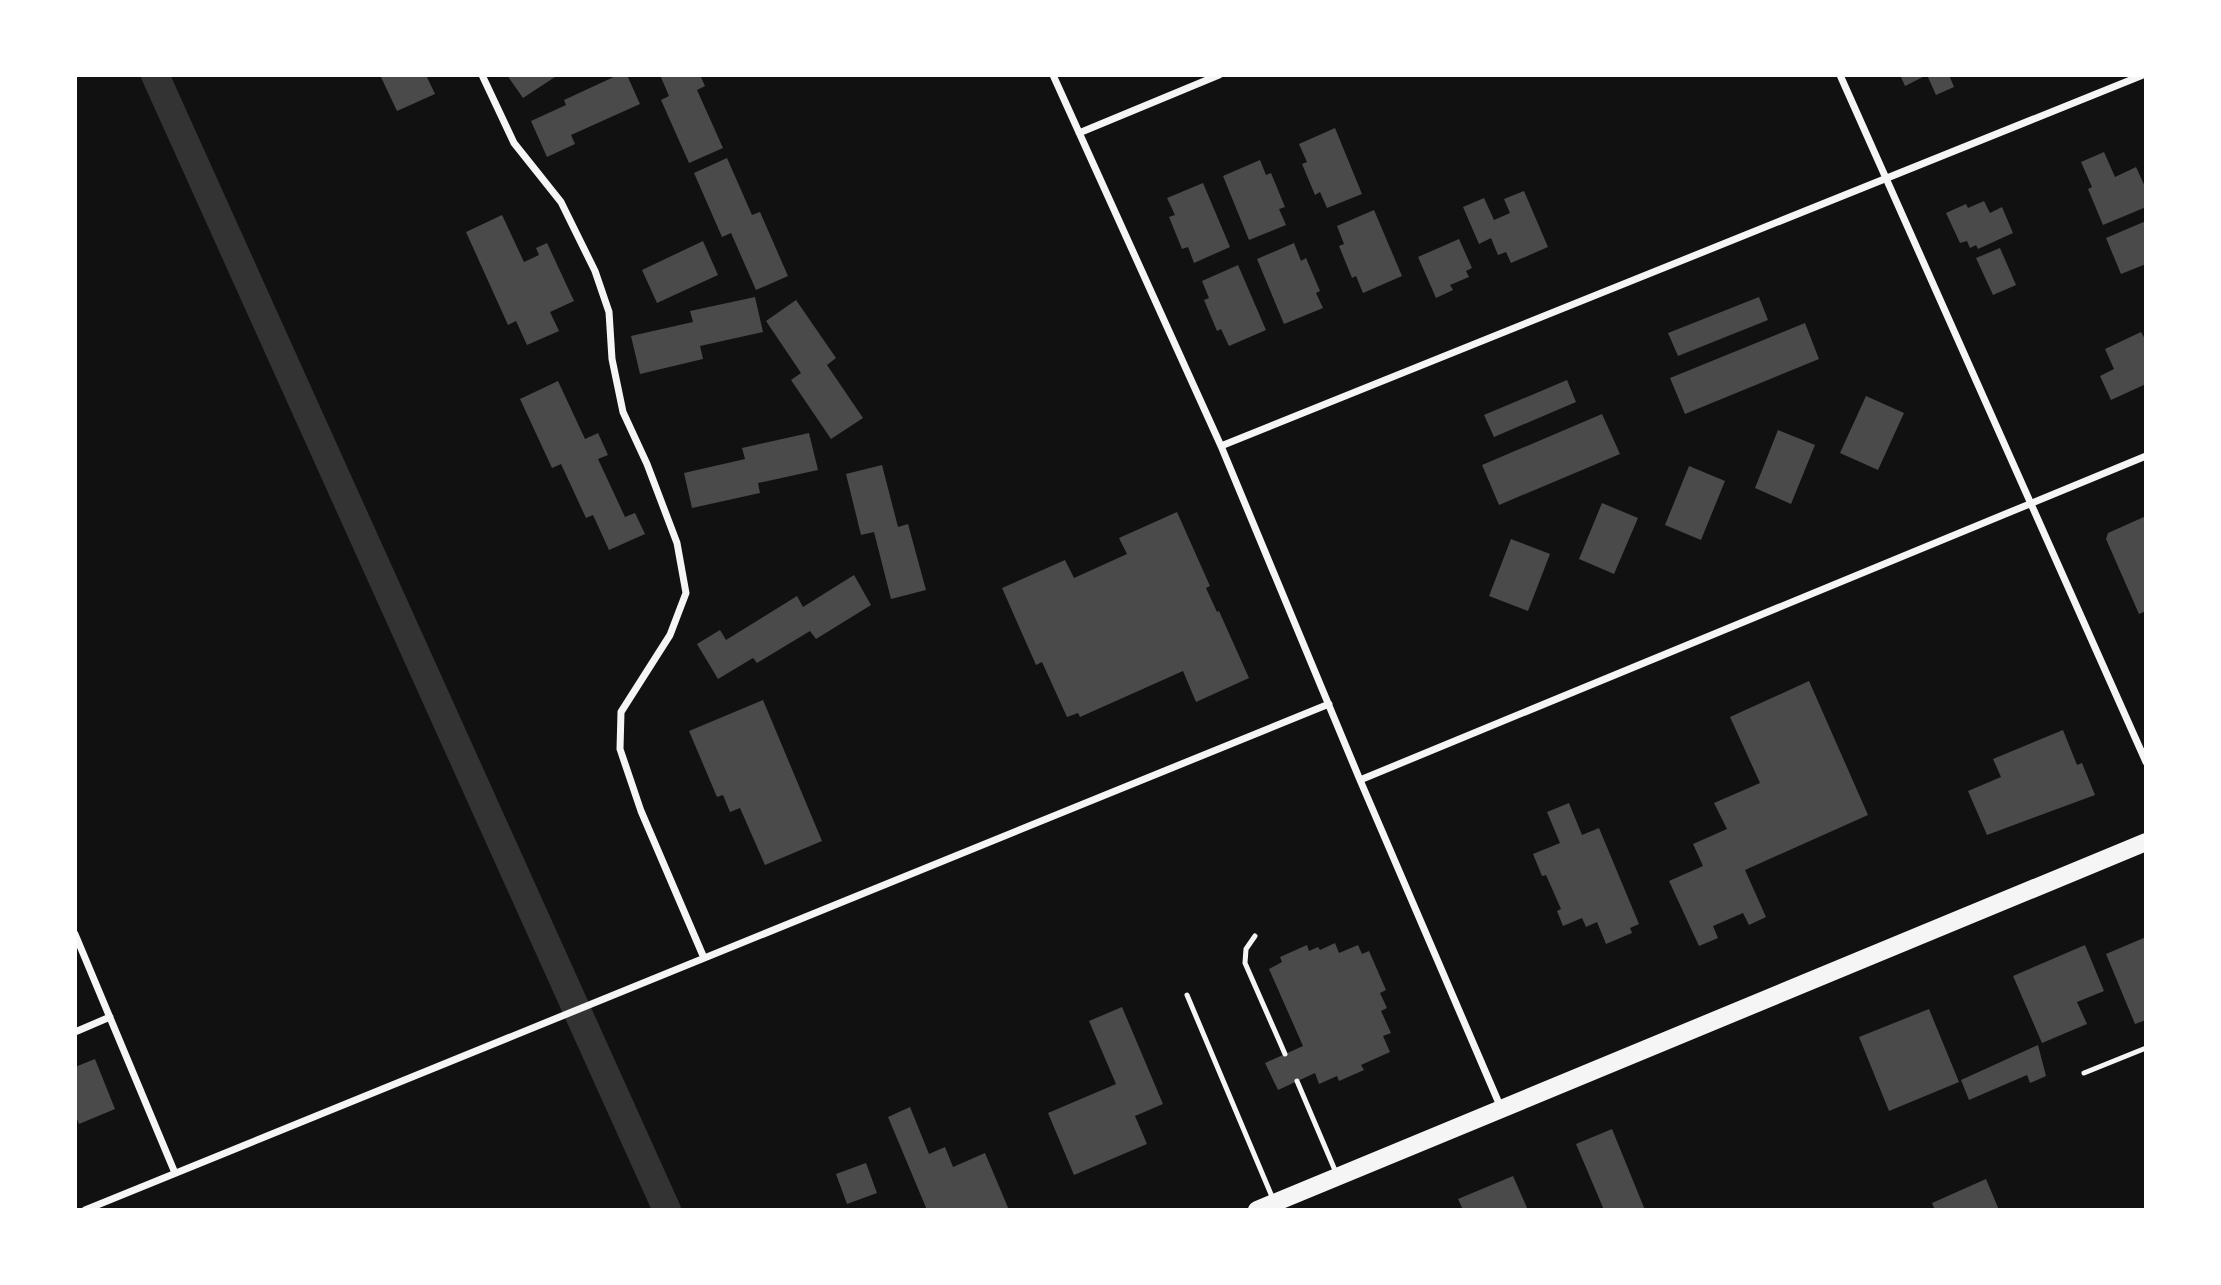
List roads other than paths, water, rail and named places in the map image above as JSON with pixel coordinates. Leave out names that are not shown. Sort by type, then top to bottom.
[{"type":"main road","points":[[1256,1210],[2146,842]]},
{"type":"street","points":[[482,75],[514,143],[561,202],[596,271],[609,312],[612,359],[623,412],[677,543],[686,593],[670,635],[621,712],[620,749],[641,811],[704,958]]},
{"type":"street","points":[[1053,75],[1221,446],[1501,1109]]},
{"type":"street","points":[[1079,133],[1219,75]]},
{"type":"street","points":[[1840,75],[2146,762]]},
{"type":"street","points":[[1221,446],[2143,75]]},
{"type":"street","points":[[1360,780],[2146,456]]},
{"type":"street","points":[[85,1210],[1329,704]]},
{"type":"street","points":[[75,934],[176,1173]]},
{"type":"street","points":[[75,1032],[110,1017]]},
{"type":"lane","points":[[1255,936],[1246,949],[1245,963],[1285,1054]]},
{"type":"lane","points":[[1187,995],[1274,1202]]},
{"type":"lane","points":[[2084,1073],[2146,1048]]},
{"type":"lane","points":[[1297,1081],[1338,1177]]},
{"type":"waterway","points":[[155,75],[667,1210]]}]
